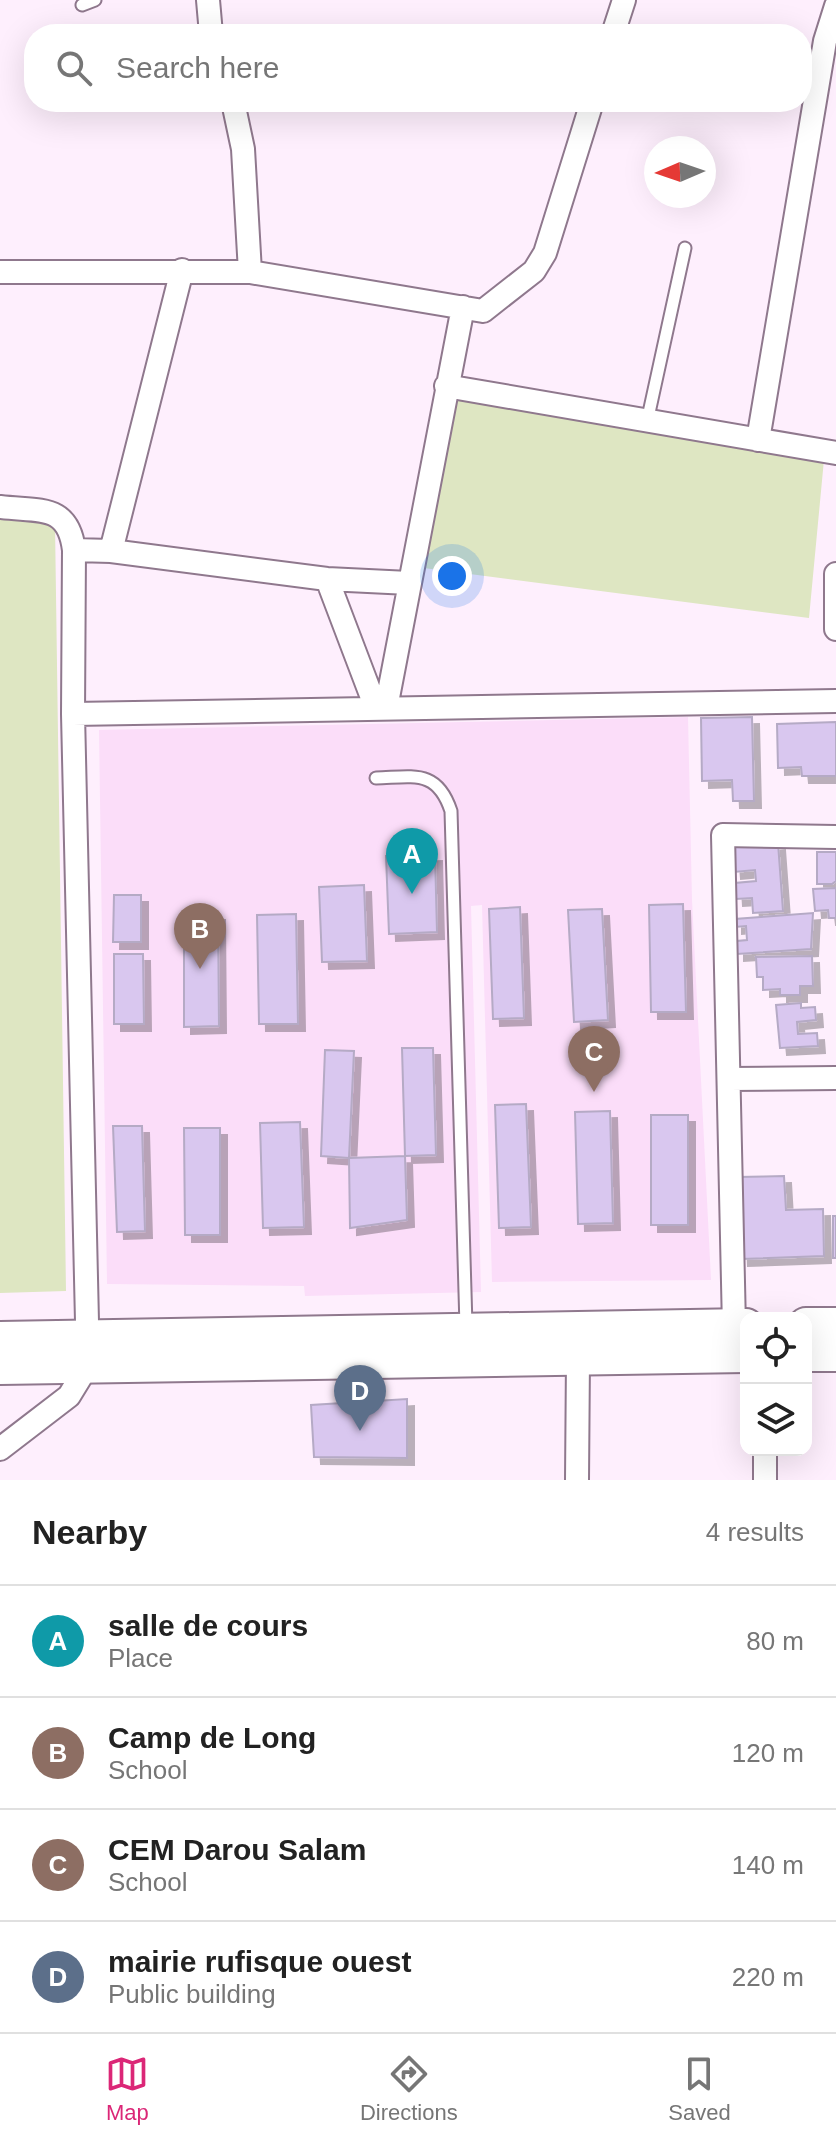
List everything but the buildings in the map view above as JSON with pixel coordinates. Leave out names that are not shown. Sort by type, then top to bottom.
[{"type":"main road","points":[[812,1325],[836,1325]]},
{"type":"main road","points":[[0,1367],[87,1352],[466,1331],[740,1336]]},
{"type":"main road","points":[[0,1339],[87,1352],[578,1358],[740,1336]]},
{"type":"main road","points":[[812,1354],[836,1354]]},
{"type":"street","points":[[208,0],[210,24]]},
{"type":"street","points":[[616,24],[624,0]]},
{"type":"street","points":[[758,440],[825,41],[836,6]]},
{"type":"street","points":[[235,112],[243,149],[250,272]]},
{"type":"street","points":[[0,272],[250,272],[483,311],[534,271],[545,253],[589,112]]},
{"type":"street","points":[[111,551],[182,270]]},
{"type":"street","points":[[381,708],[463,307]]},
{"type":"street","points":[[446,386],[647,423],[836,453]]},
{"type":"street","points":[[0,507],[57,514],[68,524],[74,550],[73,714],[87,1352],[69,1396],[0,1449]]},
{"type":"street","points":[[74,550],[111,551],[327,579],[409,583]]},
{"type":"street","points":[[836,574],[836,629]]},
{"type":"street","points":[[327,579],[381,708]]},
{"type":"street","points":[[73,714],[836,701]]},
{"type":"street","points":[[741,1312],[729,1079],[723,835],[836,837]]},
{"type":"street","points":[[729,1079],[836,1078]]},
{"type":"street","points":[[577,1480],[578,1358]]},
{"type":"street","points":[[765,1456],[765,1480]]},
{"type":"lane","points":[[82,5],[95,0]]},
{"type":"lane","points":[[647,423],[685,248]]},
{"type":"lane","points":[[376,778],[425,777],[444,791],[451,811],[466,1331]]},
{"type":"shaded area","points":[[688,717],[692,900],[711,1280],[492,1282],[482,905],[471,906],[481,1292],[305,1296],[304,1286],[107,1284],[99,730]]},
{"type":"green space","points":[[449,387],[825,449],[809,618],[416,567]]},
{"type":"green space","points":[[0,518],[55,525],[66,1291],[0,1293]]},
{"type":"place","name":"salle de cours","points":[[412,894]]},
{"type":"place","name":"Camp de Long","points":[[200,969]]},
{"type":"place","name":"CEM Darou Salam","points":[[594,1092]]},
{"type":"place","name":"mairie rufisque ouest","points":[[360,1431]]}]
